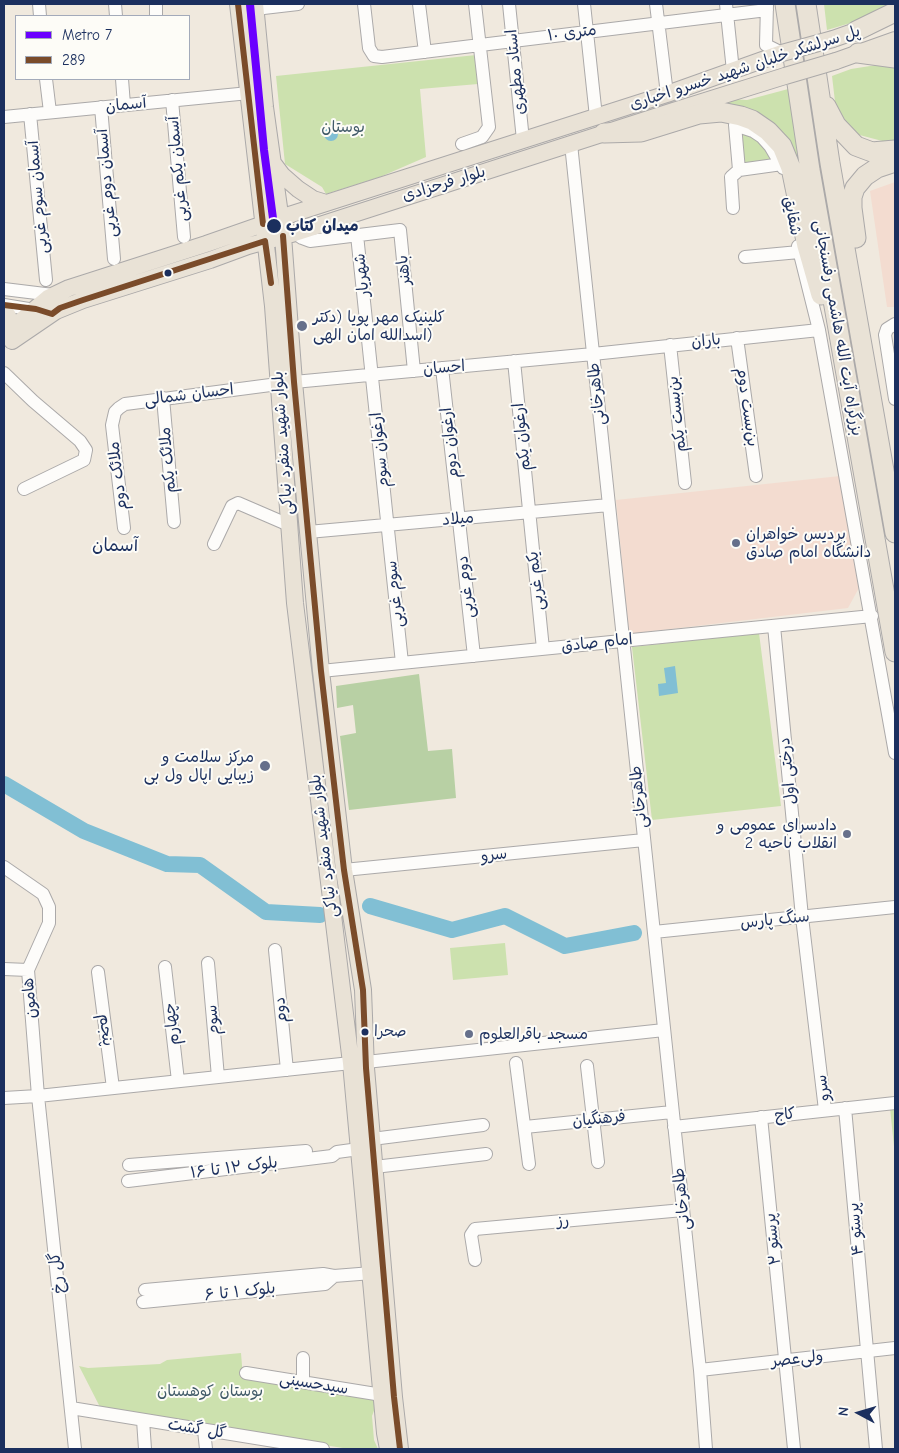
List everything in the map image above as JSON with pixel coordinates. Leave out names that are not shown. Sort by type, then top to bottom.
[{"type":"highway","name":"بزرگراه آیت الله هاشمی رفسنجانی","points":[[785,4],[810,170],[895,652]]},
{"type":"highway","name":"بزرگراه آیت الله هاشمی رفسنجانی","points":[[808,9],[818,90],[895,533]]},
{"type":"highway","points":[[856,31],[895,12]]},
{"type":"highway","points":[[858,53],[895,58]]},
{"type":"highway","points":[[818,90],[836,125],[856,146],[872,152],[895,150]]},
{"type":"highway","points":[[600,125],[641,132],[699,114],[721,112],[752,120],[768,131],[782,146],[791,168],[807,246],[829,320],[843,356]]},
{"type":"highway","points":[[863,348],[868,333],[852,196],[855,188],[865,176],[877,168],[895,162]]},
{"type":"main road","name":"بلوار شهید منفرد نیاکی","points":[[238,4],[273,306],[308,532],[321,671],[344,870],[363,990],[359,1149],[388,1449]]},
{"type":"main road","name":"بلوار شهید منفرد نیاکی","points":[[255,6],[280,218],[289,234],[286,383],[289,525],[295,603],[332,912],[361,1064],[393,1365],[400,1449]]},
{"type":"main road","name":"پل سرلشکر خلبان شهید خسرو اخباری","points":[[600,125],[667,94],[782,54],[895,18]]},
{"type":"main road","name":"پل سرلشکر خلبان شهید خسرو اخباری","points":[[600,125],[785,76],[836,61],[895,40]]},
{"type":"main road","name":"بلوار فرحزادی","points":[[263,224],[523,140],[600,125]]},
{"type":"main road","name":"بلوار فرحزادی","points":[[265,241],[571,144],[600,125]]},
{"type":"main road","points":[[273,164],[282,176],[298,189],[313,199],[326,203]]},
{"type":"main road","points":[[384,184],[381,195],[389,202]]},
{"type":"main road","points":[[5,338],[60,308],[208,252],[263,224]]},
{"type":"main road","points":[[5,338],[36,309],[50,288],[265,241]]},
{"type":"main road","points":[[4,312],[8,316],[10,323],[5,338]]},
{"type":"main road","points":[[295,603],[299,607],[307,609],[314,598]]},
{"type":"main road","points":[[332,912],[337,900],[345,901],[351,908]]},
{"type":"main road","points":[[361,1064],[373,1083],[383,1166],[397,1327],[393,1365]]},
{"type":"street","points":[[255,6],[298,4]]},
{"type":"street","name":"۱۰ متری","points":[[364,4],[369,48],[371,53],[377,57],[659,23],[726,9],[767,7]]},
{"type":"street","points":[[419,4],[425,52]]},
{"type":"street","points":[[462,144],[482,136],[489,127],[475,4]]},
{"type":"street","name":"استاد مطهری","points":[[509,4],[523,140]]},
{"type":"street","points":[[584,4],[600,125]]},
{"type":"street","points":[[656,4],[667,94]]},
{"type":"street","points":[[767,7],[766,45],[782,54]]},
{"type":"street","points":[[726,9],[734,71]]},
{"type":"street","points":[[46,80],[50,112]]},
{"type":"street","points":[[122,80],[124,105]]},
{"type":"street","name":"آسمان","points":[[4,117],[248,93]]},
{"type":"street","name":"آسمان یکم غربی","points":[[172,100],[184,237]]},
{"type":"street","name":"آسمان دوم غربی","points":[[101,107],[114,259]]},
{"type":"street","name":"آسمان سوم غربی","points":[[30,114],[50,288]]},
{"type":"street","name":"شقایق","points":[[738,170],[735,125],[753,131],[762,137],[782,164],[799,252],[819,330],[872,616],[895,753]]},
{"type":"street","name":"طاهرخانی","points":[[571,144],[700,1370],[706,1449]]},
{"type":"street","points":[[733,208],[730,177],[738,170],[782,164]]},
{"type":"street","name":"باهنر","points":[[357,235],[400,230],[414,371]]},
{"type":"street","points":[[289,234],[310,241],[357,235]]},
{"type":"street","name":"شهریار","points":[[357,235],[372,375]]},
{"type":"street","points":[[745,258],[799,252]]},
{"type":"street","points":[[4,289],[50,288]]},
{"type":"street","points":[[4,305],[36,309],[52,314]]},
{"type":"street","points":[[895,324],[887,329],[886,335],[895,399]]},
{"type":"street","name":"باران","points":[[593,354],[819,330]]},
{"type":"street","name":"بن‌بست دوم","points":[[737,338],[756,476]]},
{"type":"street","name":"بن‌بست یکم","points":[[670,346],[685,483]]},
{"type":"street","name":"احسان","points":[[286,383],[593,354]]},
{"type":"street","name":"ارغوان یکم","points":[[514,361],[529,512]]},
{"type":"street","name":"ارغوان دوم","points":[[442,368],[459,519]]},
{"type":"street","points":[[4,373],[33,401],[80,441],[86,450],[84,460],[24,489]]},
{"type":"street","name":"ارغوان سوم","points":[[372,375],[388,525]]},
{"type":"street","name":"احسان شمالی","points":[[112,425],[115,412],[125,404],[286,383]]},
{"type":"street","name":"ملائک یکم","points":[[163,398],[174,522]]},
{"type":"street","name":"ملائک دوم","points":[[112,425],[124,528]]},
{"type":"street","points":[[214,544],[232,506],[238,503],[289,525]]},
{"type":"street","name":"میلاد","points":[[308,532],[609,505]]},
{"type":"street","name":"یکم غربی","points":[[529,512],[543,649]]},
{"type":"street","name":"دوم غربی","points":[[459,519],[474,656]]},
{"type":"street","name":"سوم غربی","points":[[388,525],[402,663]]},
{"type":"street","name":"امام صادق","points":[[321,671],[872,616]]},
{"type":"street","name":"درختی اول","points":[[774,626],[802,917]]},
{"type":"street","name":"سرو","points":[[344,870],[644,840]]},
{"type":"street","name":"هامون","points":[[4,866],[43,894],[49,907],[49,924],[28,970],[38,1096]]},
{"type":"street","name":"سنگ پارس","points":[[654,932],[895,907]]},
{"type":"street","name":"سرو","points":[[802,917],[826,1110]]},
{"type":"street","name":"دوم","points":[[275,950],[287,1070]]},
{"type":"street","name":"سوم","points":[[208,963],[218,1077]]},
{"type":"street","name":"چهارم","points":[[165,967],[178,1081]]},
{"type":"street","points":[[4,970],[28,970]]},
{"type":"street","name":"پنجم","points":[[98,972],[113,1088]]},
{"type":"street","points":[[4,1098],[361,1064],[664,1030]]},
{"type":"street","points":[[516,1063],[529,1164]]},
{"type":"street","points":[[587,1066],[598,1162]]},
{"type":"street","name":"گل رخ","points":[[38,1096],[74,1449]]},
{"type":"street","name":"کاج","points":[[674,1127],[895,1102]]},
{"type":"street","name":"پرستو ۴","points":[[845,1108],[876,1449]]},
{"type":"street","name":"فرهنگیان","points":[[525,1127],[672,1112]]},
{"type":"street","name":"پرستو ۲","points":[[761,1117],[794,1449]]},
{"type":"street","points":[[380,1138],[484,1125]]},
{"type":"street","points":[[129,1165],[332,1149],[337,1152],[359,1149]]},
{"type":"street","name":"بلوک ۱۲ تا ۱۶","points":[[128,1180],[332,1156],[337,1152]]},
{"type":"street","points":[[383,1166],[486,1154]]},
{"type":"street","name":"رز","points":[[475,1260],[471,1235],[475,1230],[683,1210]]},
{"type":"street","points":[[144,1296],[323,1274],[334,1276],[372,1273]]},
{"type":"street","name":"ولی‌عصر","points":[[700,1370],[895,1348]]},
{"type":"street","points":[[303,1358],[303,1382]]},
{"type":"street","name":"سیدحسینی","points":[[246,1373],[382,1395]]},
{"type":"street","name":"گل گشت","points":[[71,1408],[204,1430],[267,1444],[323,1449]]},
{"type":"street","points":[[143,1420],[145,1449]]},
{"type":"street","points":[[204,1430],[206,1449]]},
{"type":"shaded area","points":[[895,182],[895,307],[887,307],[870,191]]},
{"type":"shaded area","name":"پردیس خواهران دانشگاه امام صادق","points":[[840,476],[860,586],[848,608],[629,634],[616,500]]},
{"type":"green space","points":[[824,4],[895,4],[864,19],[827,30]]},
{"type":"green space","name":"بوستان","points":[[476,55],[478,84],[420,89],[426,157],[380,177],[326,194],[322,187],[285,164],[276,76]]},
{"type":"green space","points":[[883,64],[895,66],[895,140],[886,142],[852,133],[836,110],[832,76],[851,69]]},
{"type":"green space","points":[[792,88],[820,262],[790,156],[706,110],[731,99],[747,100]]},
{"type":"green space","points":[[748,132],[756,137],[773,161],[744,165],[738,135]]},
{"type":"green space","points":[[759,633],[781,806],[652,820],[632,647]]},
{"type":"green space","points":[[419,674],[428,751],[452,749],[456,798],[349,810],[340,736],[356,733],[353,705],[337,708],[336,686]]},
{"type":"green space","points":[[505,943],[508,975],[453,980],[450,948]]},
{"type":"green space","points":[[895,1107],[895,1156],[890,1108]]},
{"type":"green space","name":"بوستان کوهستان","points":[[241,1353],[243,1378],[378,1400],[372,1416],[374,1440],[378,1449],[349,1449],[101,1409],[79,1366],[88,1368],[160,1364],[167,1360]]},
{"type":"water","points":[[328,127],[334,127],[338,134],[334,141],[328,141],[324,137],[324,131]]},
{"type":"water","points":[[675,666],[678,693],[659,696],[658,684],[666,683],[664,668]]},
{"type":"waterway","points":[[4,784],[84,831],[167,864],[200,865],[266,912],[320,915]]},
{"type":"waterway","points":[[370,906],[452,930],[505,916],[565,946],[634,933]]},
{"type":"metro line","name":"7","points":[[250,4],[264,150],[274,226]]},
{"type":"transit line","name":"289","points":[[238,4],[263,224]]},
{"type":"transit line","name":"289","points":[[283,236],[294,382],[321,671],[344,870],[363,990],[366,1068],[400,1449]]},
{"type":"transit line","name":"289","points":[[4,305],[36,309],[52,314],[60,308],[83,300],[265,241],[271,283]]},
{"type":"place","name":"میدان کتاب","points":[[274,226]]},
{"type":"place","name":"کلینیک مهر پویا (دکتر اسدالله امان الهی)","points":[[302,326]]},
{"type":"place","name":"پردیس خواهران دانشگاه امام صادق","points":[[736,543]]},
{"type":"place","name":"مرکز سلامت و زیبایی اپال ول بی","points":[[265,766]]},
{"type":"place","name":"دادسرای عمومی و انقلاب ناحیه 2","points":[[847,834]]},
{"type":"place","name":"صحرا","points":[[365,1032]]},
{"type":"place","name":"مسجد باقرالعلوم","points":[[469,1034]]},
{"type":"district","name":"آسمان","points":[[115,546]]}]
